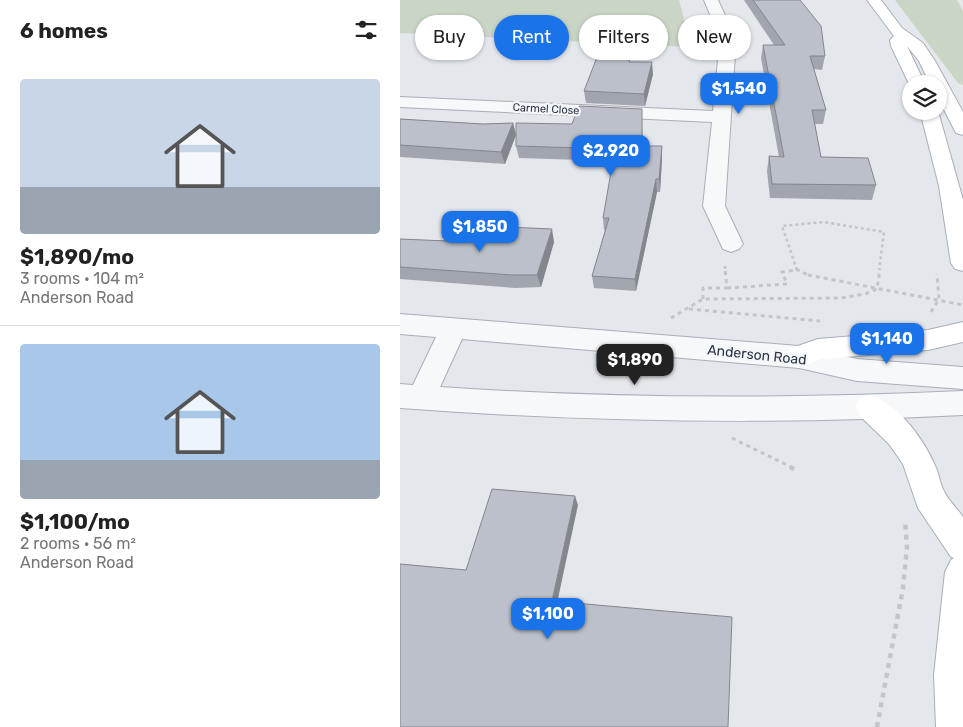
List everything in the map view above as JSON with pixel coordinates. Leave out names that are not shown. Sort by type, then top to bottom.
[{"type":"main road","points":[[874,0],[897,31],[917,46],[963,129]]},
{"type":"main road","points":[[897,31],[899,46],[913,75]]},
{"type":"main road","points":[[932,120],[946,164],[956,210],[963,263]]},
{"type":"main road","points":[[799,357],[818,349],[928,340],[963,332]]},
{"type":"main road","points":[[870,407],[905,442],[922,472],[929,497],[963,545]]},
{"type":"main road","points":[[956,727],[953,675],[963,572]]},
{"type":"street","points":[[711,0],[728,39],[714,206],[731,244]]},
{"type":"street","name":"Carmel Close","points":[[400,102],[722,118]]},
{"type":"street","name":"Anderson Road","points":[[400,324],[799,357],[857,370],[963,378]]},
{"type":"street","points":[[454,327],[410,397],[578,407],[820,409],[963,403]]},
{"type":"path","points":[[797,270],[782,226],[824,222],[884,232],[877,289],[865,294],[841,298],[704,299],[689,309],[826,321]]},
{"type":"path","points":[[727,288],[724,271],[731,244]]},
{"type":"path","points":[[704,299],[703,288],[786,284],[782,272],[797,270],[808,275],[963,305]]},
{"type":"path","points":[[925,316],[931,312],[939,300],[939,284],[936,270]]},
{"type":"path","points":[[877,727],[885,697],[905,579],[907,536],[904,517]]},
{"type":"green space","points":[[400,0],[679,0],[683,15],[678,15],[678,46],[668,46],[668,15],[579,15],[579,42],[569,41],[569,15],[494,15],[494,38],[484,37],[484,15],[415,15],[415,34],[400,33]]},
{"type":"green space","points":[[895,0],[957,0],[963,11],[963,85],[958,83]]},
{"type":"building","points":[[753,0],[800,0],[821,26],[825,56],[810,56],[826,110],[812,110],[821,157],[868,158],[876,185],[772,184],[769,156],[784,157],[763,45],[785,45]]},
{"type":"building","points":[[596,60],[652,62],[644,94],[584,91]]},
{"type":"building","points":[[579,106],[642,109],[642,146],[662,146],[659,179],[656,179],[635,279],[592,276],[609,218],[603,218],[615,149],[516,146],[516,123],[572,124]]},
{"type":"building","points":[[400,119],[483,124],[513,123],[501,152],[400,145]]},
{"type":"building","points":[[507,227],[552,229],[537,275],[400,267],[400,239],[447,241],[451,235],[503,238]]},
{"type":"building","points":[[492,489],[575,496],[552,601],[732,617],[728,727],[400,727],[400,564],[466,570]]}]
